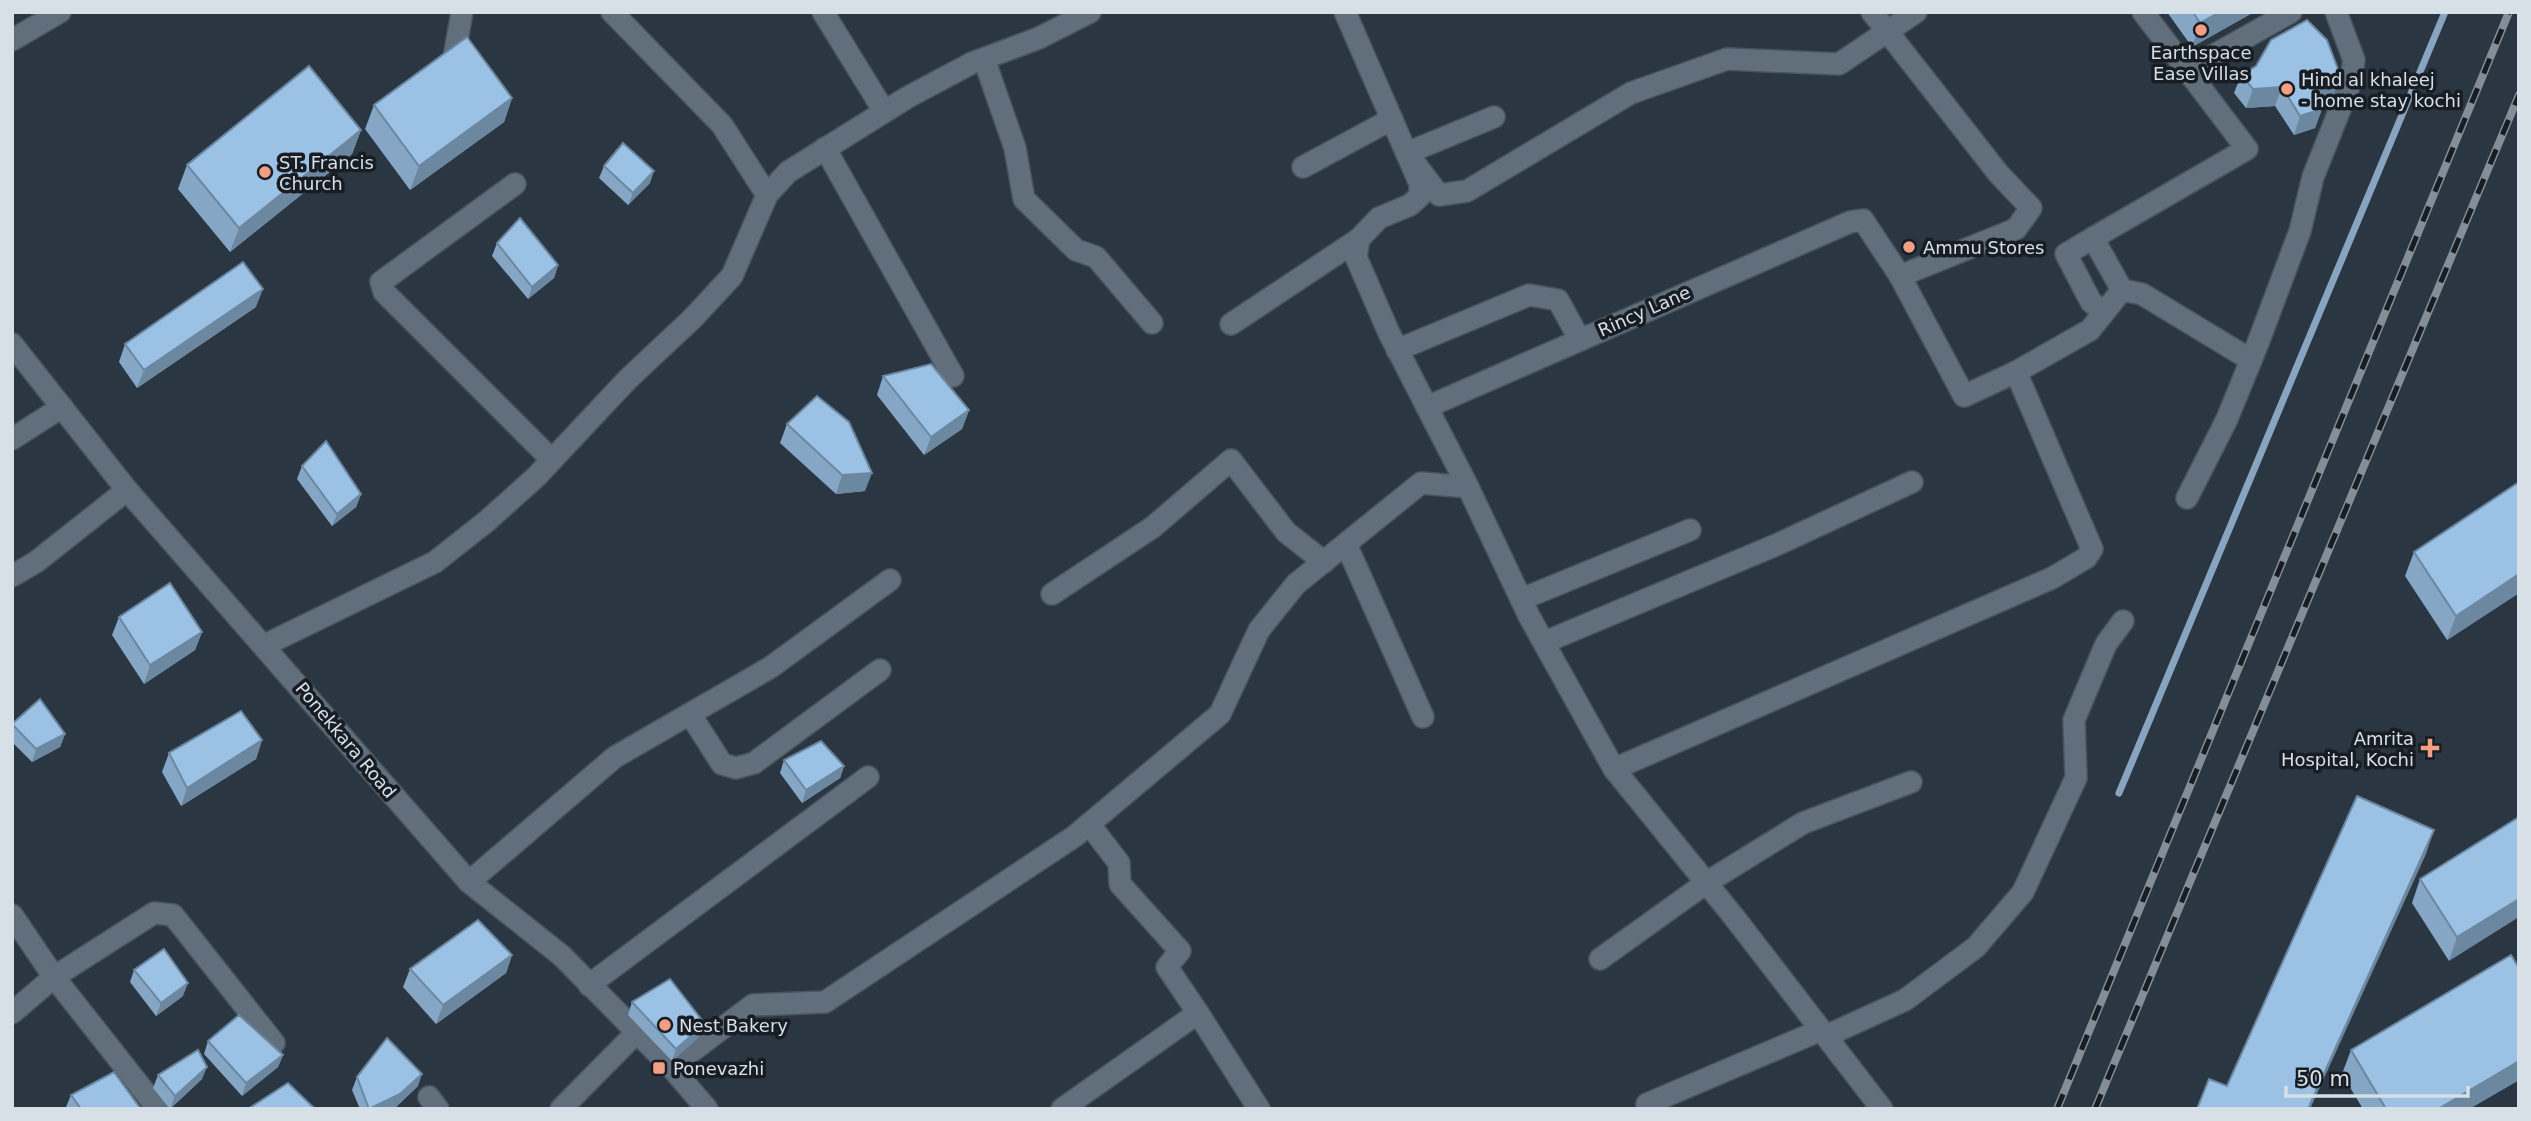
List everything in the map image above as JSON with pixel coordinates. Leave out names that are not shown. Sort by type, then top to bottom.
[{"type":"street","points":[[12,40],[60,12]]},
{"type":"street","points":[[455,52],[463,12]]},
{"type":"street","points":[[822,12],[884,111]]},
{"type":"street","points":[[265,645],[435,562],[488,522],[732,276],[753,222],[767,195],[788,172],[884,111],[984,59],[1039,38],[1090,12]]},
{"type":"street","points":[[1231,324],[1359,239],[1379,218],[1409,205],[1420,195],[1420,184],[1345,12]]},
{"type":"street","points":[[1872,12],[1998,173],[2031,208],[2016,229],[1900,276],[1964,396],[2016,372],[2091,330],[2122,290]]},
{"type":"street","points":[[1406,153],[1439,195],[1466,191],[1631,93],[1727,59],[1839,64],[1916,12]]},
{"type":"street","points":[[2104,312],[2091,302],[2066,254],[2247,149],[2189,69],[2143,12]]},
{"type":"street","points":[[2189,69],[2291,12]]},
{"type":"street","points":[[2187,498],[2227,419],[2300,231],[2313,177],[2350,84],[2354,60],[2336,12]]},
{"type":"street","points":[[619,15],[722,125],[767,195]]},
{"type":"street","points":[[984,59],[1016,148],[1024,199],[1076,250],[1096,257],[1152,323]]},
{"type":"street","points":[[1406,153],[1494,117]]},
{"type":"street","points":[[1304,167],[1392,119]]},
{"type":"street","points":[[825,148],[953,376]]},
{"type":"street","points":[[515,184],[381,282],[384,292],[552,460]]},
{"type":"street","name":"Rincy Lane","points":[[1427,407],[1850,222],[1863,220],[1900,276]]},
{"type":"street","points":[[2093,238],[2122,290],[2142,294],[2250,360]]},
{"type":"street","points":[[1359,239],[1356,257],[1397,350],[1522,599],[1615,769],[1882,1109]]},
{"type":"street","points":[[1397,350],[1529,295],[1558,300],[1580,340]]},
{"type":"street","name":"Ponekkara Road","points":[[12,344],[127,490],[265,645],[468,882],[562,956],[635,1034],[671,1067],[707,1109]]},
{"type":"street","points":[[1615,769],[2039,583],[2086,558],[2092,549],[2016,372]]},
{"type":"street","points":[[12,439],[62,407]]},
{"type":"street","points":[[1052,594],[1153,527],[1231,460],[1286,532],[1324,562]]},
{"type":"street","points":[[1545,642],[1776,545],[1912,482]]},
{"type":"street","points":[[671,1067],[753,1005],[825,1002],[1088,824],[1220,714],[1259,630],[1296,583],[1421,483],[1468,487]]},
{"type":"street","points":[[12,576],[36,562],[127,490]]},
{"type":"street","points":[[1522,599],[1689,530]]},
{"type":"street","points":[[1346,544],[1423,716]]},
{"type":"street","points":[[468,882],[615,757],[771,667],[890,580]]},
{"type":"street","points":[[1647,1104],[1905,1000],[1976,947],[2023,892],[2076,778],[2074,720],[2106,644],[2123,621]]},
{"type":"street","points":[[690,714],[722,764],[736,768],[754,763],[880,670]]},
{"type":"street","points":[[589,985],[868,777]]},
{"type":"street","points":[[1600,959],[1706,883],[1803,823],[1911,782]]},
{"type":"street","points":[[1088,824],[1119,863],[1120,884],[1181,951],[1167,967],[1259,1109]]},
{"type":"street","points":[[12,1013],[54,977],[154,912],[173,915],[274,1043]]},
{"type":"street","points":[[12,915],[54,977],[158,1109]]},
{"type":"street","points":[[1062,1109],[1198,1013]]},
{"type":"street","points":[[561,1109],[635,1034]]},
{"type":"building","points":[[2193,12],[2220,12],[2200,23]]},
{"type":"building","name":"Hind al khaleej - home stay kochi","points":[[2307,20],[2327,40],[2341,77],[2313,85],[2322,109],[2300,116],[2282,87],[2253,89],[2241,75],[2256,66],[2271,40]]},
{"type":"building","points":[[467,37],[512,98],[419,166],[374,105]]},
{"type":"building","name":"ST. Francis Church","points":[[309,66],[361,130],[239,228],[187,165]]},
{"type":"building","points":[[623,143],[654,171],[633,193],[604,166]]},
{"type":"building","points":[[520,218],[558,265],[532,287],[497,243]]},
{"type":"building","points":[[243,262],[263,289],[144,370],[125,344]]},
{"type":"building","points":[[931,364],[969,410],[931,437],[883,376]]},
{"type":"building","points":[[817,396],[849,422],[872,473],[842,475],[787,424]]},
{"type":"building","points":[[326,441],[361,494],[337,514],[302,466]]},
{"type":"building","points":[[2519,482],[2519,574],[2456,616],[2414,552]]},
{"type":"building","points":[[170,583],[202,632],[150,665],[119,617]]},
{"type":"building","points":[[40,699],[65,734],[36,749],[12,724]]},
{"type":"building","points":[[241,711],[262,740],[187,788],[169,753]]},
{"type":"building","points":[[821,741],[844,766],[806,790],[784,760]]},
{"type":"building","points":[[2357,796],[2434,830],[2308,1109],[2197,1109],[2209,1079],[2227,1086]]},
{"type":"building","points":[[2519,817],[2519,899],[2457,937],[2420,879]]},
{"type":"building","points":[[478,920],[512,955],[443,1005],[410,969]]},
{"type":"building","points":[[164,949],[188,983],[161,1003],[134,970]]},
{"type":"building","points":[[2511,955],[2519,968],[2519,1061],[2438,1109],[2386,1109],[2351,1050]]},
{"type":"building","name":"Nest Bakery","points":[[670,979],[705,1024],[676,1049],[632,1002]]},
{"type":"building","points":[[239,1015],[283,1055],[246,1083],[208,1041]]},
{"type":"building","points":[[387,1038],[422,1074],[400,1094],[369,1109],[357,1077]]},
{"type":"building","points":[[198,1050],[207,1067],[175,1096],[158,1075]]},
{"type":"building","points":[[114,1072],[140,1108],[81,1109],[71,1095]]},
{"type":"building","points":[[288,1083],[315,1109],[248,1109]]},
{"type":"waterway","points":[[2119,793],[2445,12]]},
{"type":"railway","points":[[2057,1109],[2509,12]]},
{"type":"railway","points":[[2095,1109],[2519,95]]},
{"type":"place","name":"Earthspace Ease Villas","points":[[2201,30]]},
{"type":"place","name":"Hind al khaleej - home stay kochi","points":[[2287,89]]},
{"type":"place","name":"ST. Francis Church","points":[[265,172]]},
{"type":"place","name":"Ammu Stores","points":[[1909,247]]},
{"type":"place","name":"Amrita Hospital, Kochi","points":[[2430,748]]},
{"type":"place","name":"Nest Bakery","points":[[665,1025]]},
{"type":"place","name":"Ponevazhi","points":[[659,1068]]}]
